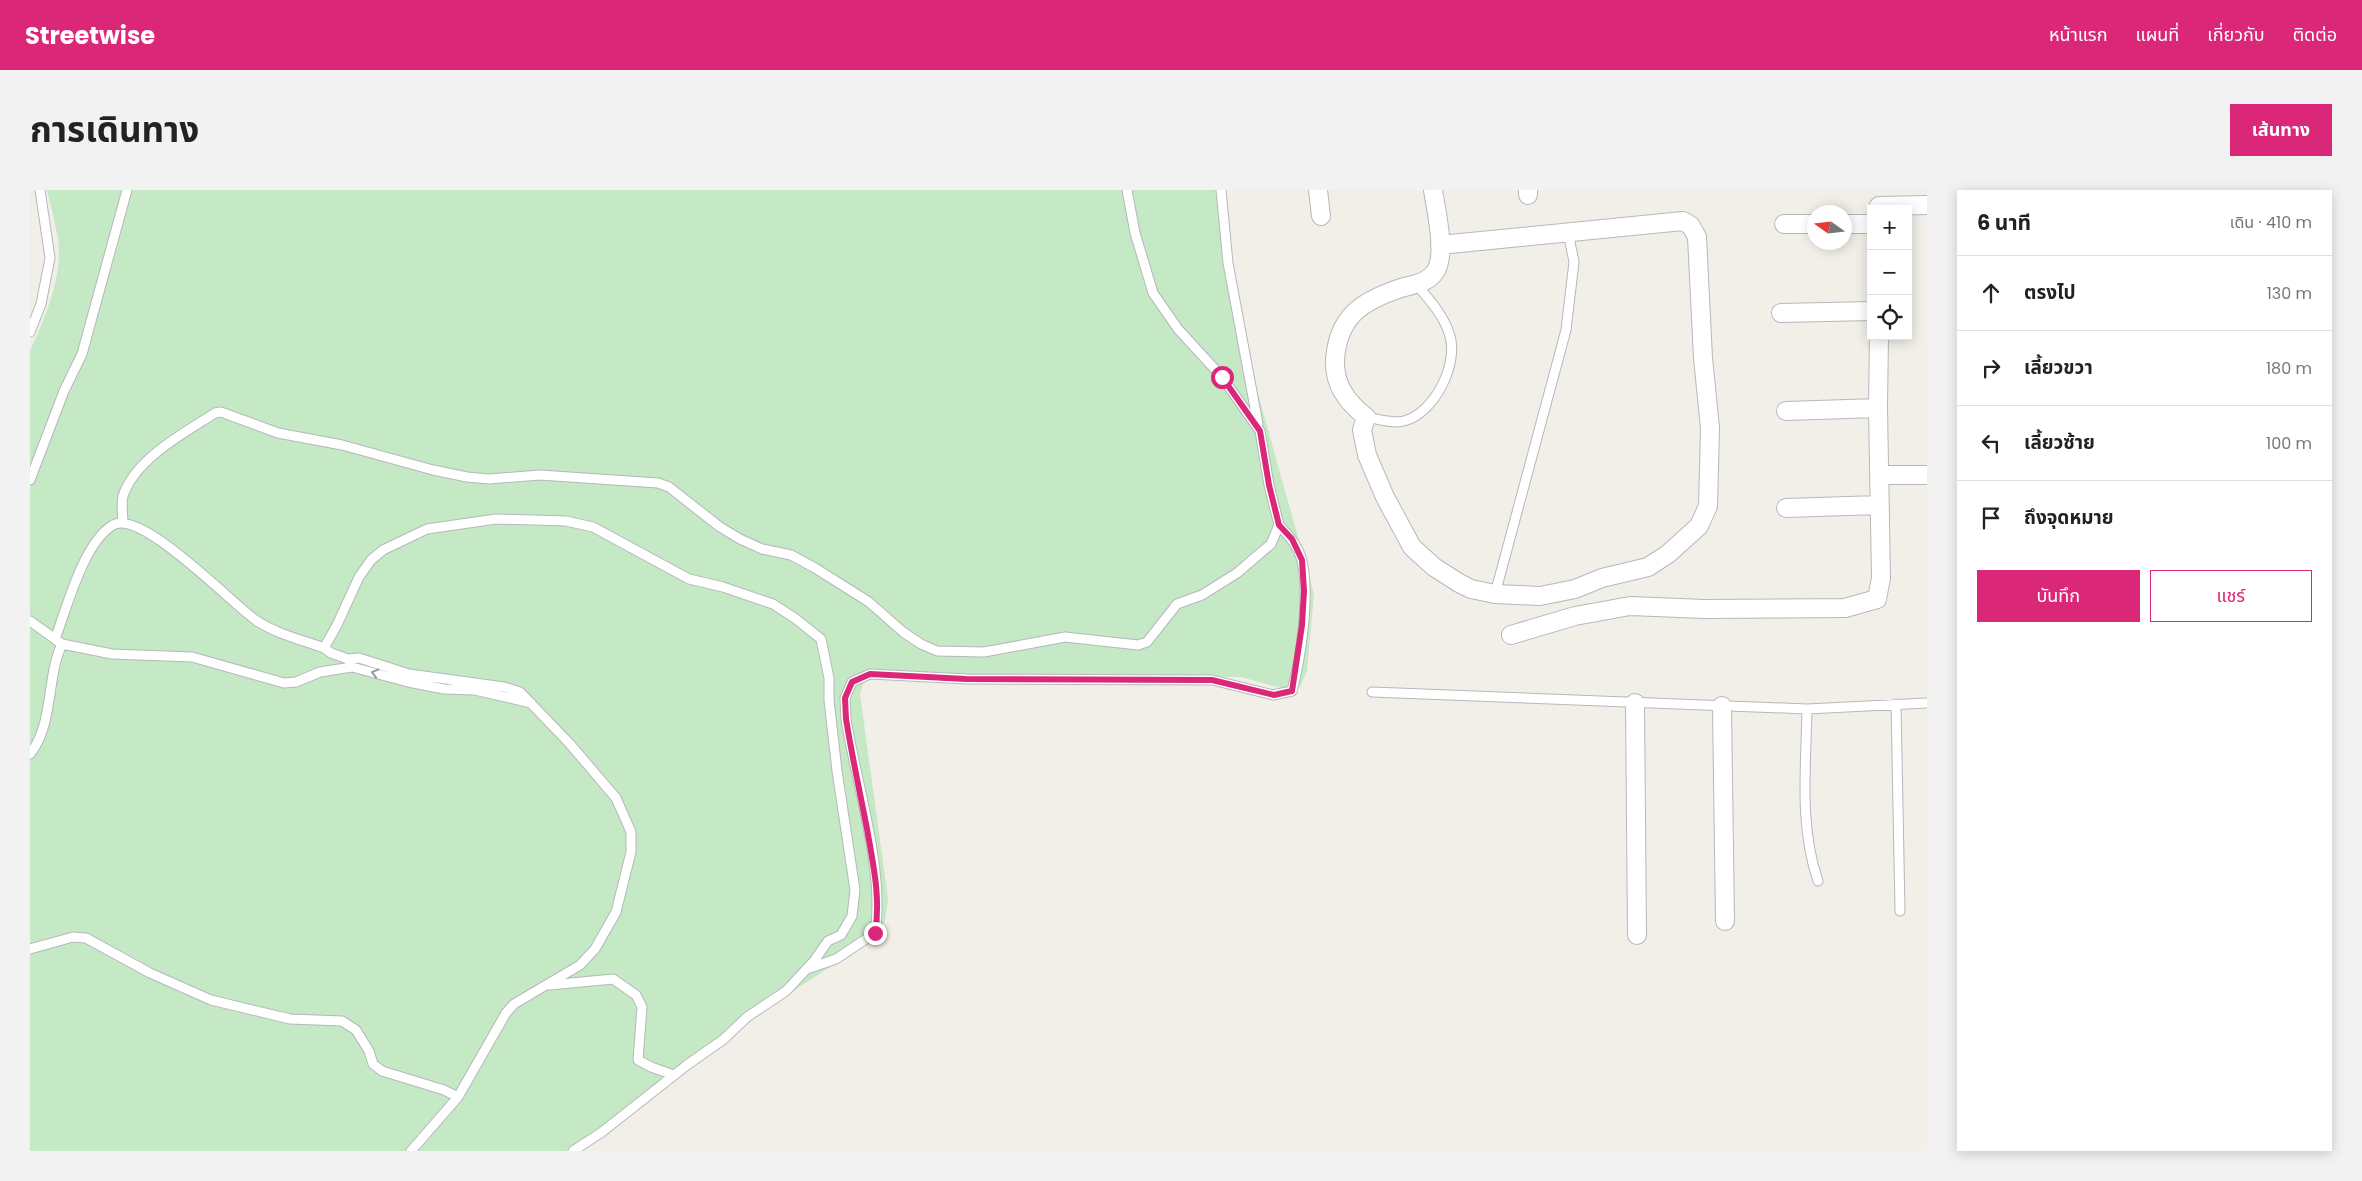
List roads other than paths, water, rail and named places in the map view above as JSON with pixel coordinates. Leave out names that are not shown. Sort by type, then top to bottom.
[{"type":"street","points":[[1318,190],[1321,216]]},
{"type":"street","points":[[1433,190],[1440,245],[1439,264],[1435,271],[1427,280],[1417,285],[1388,293],[1362,306],[1348,317],[1343,325],[1336,347],[1337,379],[1344,396],[1366,417],[1362,430],[1368,455],[1386,497],[1412,547],[1434,567],[1472,588],[1495,594],[1540,596],[1575,589],[1602,578],[1648,567],[1668,554],[1699,526],[1708,506],[1710,428],[1702,358],[1697,237],[1691,226],[1683,221],[1440,245]]},
{"type":"street","points":[[1879,202],[1927,205]]},
{"type":"street","points":[[1784,224],[1807,224]]},
{"type":"street","points":[[1852,224],[1867,224]]},
{"type":"street","points":[[1781,313],[1867,311]]},
{"type":"street","points":[[1511,634],[1575,616],[1630,606],[1704,609],[1845,608],[1878,599],[1881,578],[1878,408],[1879,340]]},
{"type":"street","points":[[1786,412],[1878,408]]},
{"type":"street","points":[[1879,475],[1927,475]]},
{"type":"street","points":[[1786,508],[1879,505]]},
{"type":"street","points":[[1635,702],[1637,935]]},
{"type":"street","points":[[1722,706],[1725,921]]},
{"type":"lane","points":[[30,332],[42,304],[50,258],[40,190]]},
{"type":"lane","points":[[30,480],[64,391],[82,354],[126,190]]},
{"type":"lane","points":[[1127,190],[1136,233],[1153,293],[1178,329],[1222,377],[1259,432]]},
{"type":"lane","points":[[807,969],[836,959],[875,933],[877,895],[872,858],[846,719],[845,698],[852,682],[870,674],[966,679],[1212,680],[1274,695],[1292,691],[1302,625],[1304,591],[1302,560],[1292,539],[1279,525],[1259,432],[1228,263],[1221,190]]},
{"type":"lane","points":[[1495,594],[1566,330],[1574,262],[1568,232]]},
{"type":"lane","points":[[1366,417],[1405,421],[1430,406],[1444,386],[1452,346],[1450,333],[1432,303],[1417,285]]},
{"type":"lane","points":[[122,523],[123,498],[127,487],[149,460],[165,446],[215,413],[222,412],[278,433],[342,445],[433,470],[467,477],[489,479],[540,475],[658,483],[669,487],[720,527],[740,539],[762,549],[791,555],[815,568],[869,602],[903,632],[921,644],[937,651],[984,652],[1065,637],[1138,645],[1147,642],[1177,604],[1202,595],[1237,573],[1271,544],[1279,525]]},
{"type":"lane","points":[[324,648],[359,577],[371,560],[383,550],[427,529],[496,520],[566,521],[594,527],[689,580],[723,587],[773,604],[821,639],[829,678],[829,700],[836,762],[855,890],[852,916],[842,935],[828,942],[807,969],[786,991],[747,1017],[724,1039],[674,1075],[602,1132],[573,1151]]},
{"type":"lane","points":[[30,754],[38,744],[48,708],[59,641],[79,571],[88,555],[111,526],[122,523],[135,526],[184,558],[257,621],[291,637],[324,648],[331,653],[348,659],[359,658],[409,674],[504,692],[520,692],[534,704],[538,712],[570,744],[616,798],[631,832],[631,852],[616,912],[596,949],[580,965],[550,985],[514,1004],[506,1014],[458,1097],[411,1151]]},
{"type":"lane","points":[[30,621],[59,641],[112,654],[192,657],[284,683],[296,682],[320,672],[352,667],[444,689],[476,687]]},
{"type":"lane","points":[[348,659],[352,667]]},
{"type":"lane","points":[[1372,692],[1807,709],[1927,703]]},
{"type":"lane","points":[[1896,704],[1900,911]]},
{"type":"lane","points":[[1807,709],[1804,823],[1811,861],[1818,881]]},
{"type":"lane","points":[[30,949],[73,938],[86,938],[150,973],[211,1000],[290,1019],[342,1022],[356,1030],[369,1051],[373,1064],[382,1071],[444,1090],[458,1097]]},
{"type":"lane","points":[[550,985],[612,979],[624,986],[636,996],[642,1007],[638,1060],[651,1068],[674,1075]]}]
